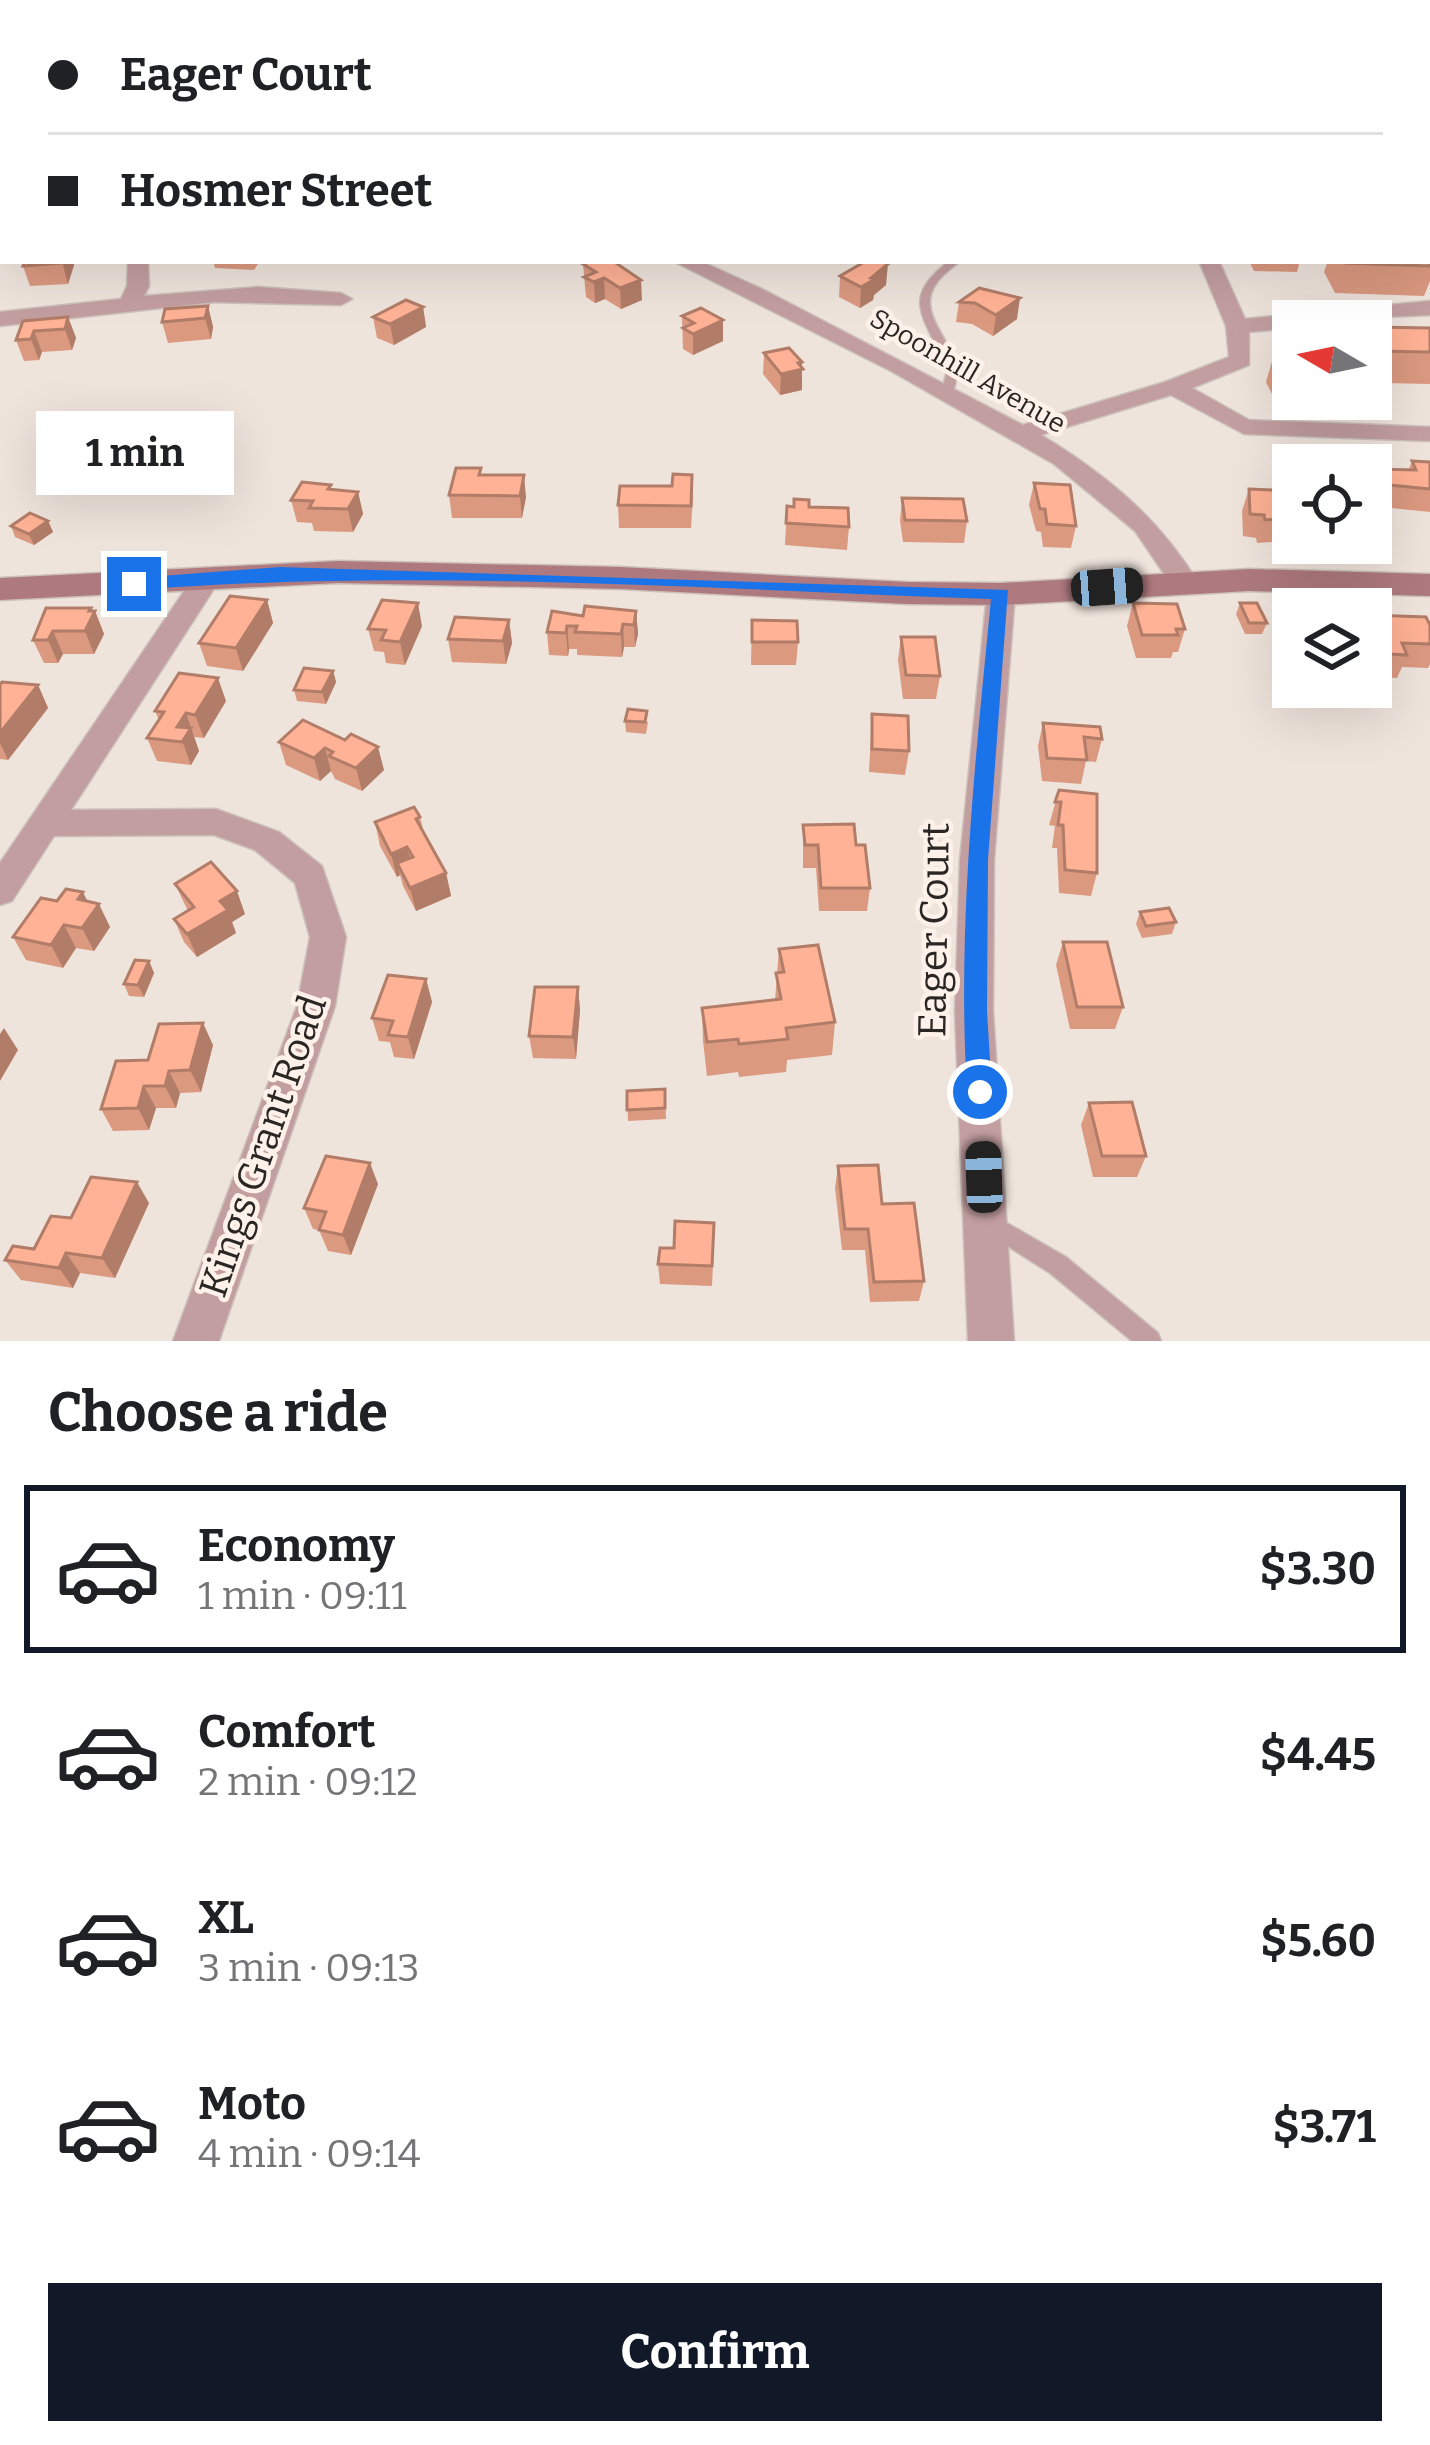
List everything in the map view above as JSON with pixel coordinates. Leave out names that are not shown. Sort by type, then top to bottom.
[{"type":"street","points":[[130,302],[138,286],[138,264]]},
{"type":"street","name":"Spoonhill Avenue","points":[[690,264],[825,326],[1020,434],[1110,492],[1170,554],[1185,584]]},
{"type":"street","points":[[1020,434],[1173,387],[1240,360],[1237,326],[1210,264]]},
{"type":"street","points":[[0,319],[96,313],[130,302],[310,294],[341,299]]},
{"type":"street","points":[[1392,312],[1430,308]]},
{"type":"street","points":[[1237,326],[1272,323]]},
{"type":"street","points":[[1173,387],[1244,427],[1430,434]]},
{"type":"street","points":[[0,589],[338,572],[1001,594],[1309,580],[1430,585]]},
{"type":"street","points":[[0,890],[207,578]]},
{"type":"street","name":"Eager Court","points":[[991,1341],[974,1011],[977,860],[1001,594]]},
{"type":"street","name":"Kings Grant Road","points":[[43,824],[216,823],[267,841],[310,876],[328,937],[316,1006],[196,1341]]},
{"type":"lane","points":[[947,393],[956,377],[953,362],[926,321],[923,307],[925,290],[950,264]]},
{"type":"lane","points":[[986,1220],[1058,1265],[1150,1341]]},
{"type":"building","points":[[583,264],[617,264],[641,280],[620,288],[604,278],[594,282],[584,277],[596,272]]},
{"type":"building","points":[[861,264],[888,264],[861,287],[840,276]]},
{"type":"building","points":[[979,288],[1020,298],[996,315],[975,303],[959,302]]},
{"type":"building","points":[[406,300],[423,307],[390,324],[373,317]]},
{"type":"building","points":[[208,306],[205,318],[162,322],[165,309]]},
{"type":"building","points":[[701,308],[723,320],[693,334],[683,328],[694,323],[682,316]]},
{"type":"building","points":[[68,317],[65,329],[34,331],[31,339],[16,340],[23,321]]},
{"type":"building","points":[[1392,327],[1430,328],[1430,352],[1392,351]]},
{"type":"building","points":[[789,348],[803,369],[781,374],[764,353]]},
{"type":"building","points":[[88,443],[109,451],[77,471],[56,462]]},
{"type":"building","points":[[1412,461],[1430,462],[1430,489],[1392,485],[1392,469],[1416,470]]},
{"type":"building","points":[[456,468],[481,468],[479,475],[524,475],[520,496],[449,495]]},
{"type":"building","points":[[673,474],[692,475],[691,506],[618,505],[620,486],[672,486]]},
{"type":"building","points":[[302,482],[358,492],[348,509],[309,508],[313,501],[291,500]]},
{"type":"building","points":[[1034,483],[1070,485],[1076,526],[1047,524]]},
{"type":"building","points":[[1249,489],[1272,490],[1272,520],[1250,514]]},
{"type":"building","points":[[902,498],[963,499],[967,521],[905,520]]},
{"type":"building","points":[[794,499],[809,500],[809,507],[848,508],[849,527],[786,523],[787,506],[794,507]]},
{"type":"building","points":[[30,513],[48,521],[29,534],[11,526]]},
{"type":"building","points":[[230,596],[267,600],[236,648],[199,643]]},
{"type":"building","points":[[382,600],[418,603],[400,642],[381,640],[386,630],[368,629]]},
{"type":"building","points":[[1133,603],[1177,604],[1185,629],[1176,629],[1178,635],[1142,635]]},
{"type":"building","points":[[1240,603],[1257,603],[1267,623],[1249,623]]},
{"type":"building","points":[[585,606],[636,611],[634,625],[623,624],[621,634],[575,632],[577,626],[567,626],[566,633],[547,632],[552,611],[583,616]]},
{"type":"building","points":[[46,608],[95,611],[85,631],[53,631],[48,640],[33,640]]},
{"type":"building","points":[[1392,616],[1426,617],[1430,644],[1402,643],[1407,655],[1392,654]]},
{"type":"building","points":[[455,617],[509,620],[503,641],[448,639]]},
{"type":"building","points":[[752,620],[797,621],[798,642],[752,642]]},
{"type":"building","points":[[901,637],[935,637],[940,676],[906,675]]},
{"type":"building","points":[[304,668],[333,671],[322,692],[294,690]]},
{"type":"building","points":[[179,673],[218,678],[195,715],[186,713],[177,727],[191,728],[182,742],[147,738],[164,712],[155,711]]},
{"type":"building","points":[[0,685],[38,685],[0,733]]},
{"type":"building","points":[[628,709],[647,711],[645,722],[625,721]]},
{"type":"building","points":[[872,714],[908,716],[909,751],[872,749]]},
{"type":"building","points":[[303,720],[345,740],[351,734],[378,747],[356,768],[329,756],[333,752],[325,748],[314,758],[279,742]]},
{"type":"building","points":[[1043,723],[1100,727],[1102,739],[1084,737],[1087,760],[1047,758]]},
{"type":"building","points":[[1059,790],[1097,794],[1097,873],[1065,870],[1063,825],[1058,825],[1061,802],[1055,802]]},
{"type":"building","points":[[414,807],[446,873],[410,888],[397,863],[413,857],[407,847],[391,854],[375,822]]},
{"type":"building","points":[[854,824],[856,845],[865,845],[870,888],[821,888],[818,845],[805,845],[803,825]]},
{"type":"building","points":[[211,862],[237,891],[220,901],[228,910],[187,934],[174,919],[194,907],[175,884]]},
{"type":"building","points":[[66,889],[83,892],[78,899],[99,904],[82,928],[64,925],[51,945],[13,937],[41,898],[57,901]]},
{"type":"building","points":[[1169,908],[1176,922],[1146,926],[1140,912]]},
{"type":"building","points":[[1063,942],[1107,942],[1123,1007],[1077,1007]]},
{"type":"building","points":[[818,945],[835,1022],[786,1028],[788,1039],[707,1042],[702,1008],[781,999],[776,973],[784,972],[779,949]]},
{"type":"building","points":[[135,960],[149,961],[138,985],[124,984]]},
{"type":"building","points":[[388,975],[426,979],[408,1037],[388,1035],[393,1021],[372,1018]]},
{"type":"building","points":[[535,987],[578,987],[573,1037],[529,1036]]},
{"type":"building","points":[[203,1023],[190,1070],[169,1071],[165,1086],[144,1086],[138,1108],[101,1109],[116,1061],[148,1060],[159,1024]]},
{"type":"building","points":[[665,1089],[665,1108],[627,1110],[627,1091]]},
{"type":"building","points":[[1132,1102],[1146,1156],[1102,1156],[1089,1103]]},
{"type":"building","points":[[326,1156],[370,1163],[343,1235],[319,1230],[326,1212],[304,1208]]},
{"type":"building","points":[[878,1165],[882,1204],[914,1203],[924,1281],[874,1282],[868,1229],[845,1229],[838,1166]]},
{"type":"building","points":[[91,1177],[137,1182],[102,1258],[66,1253],[59,1268],[5,1260],[13,1246],[34,1249],[51,1216],[71,1218]]},
{"type":"building","points":[[675,1221],[714,1223],[712,1266],[658,1264],[660,1248],[674,1248]]},
{"type":"route","points":[[134,584],[280,573],[394,573],[1001,594],[977,860],[974,1011],[980,1092]]}]
